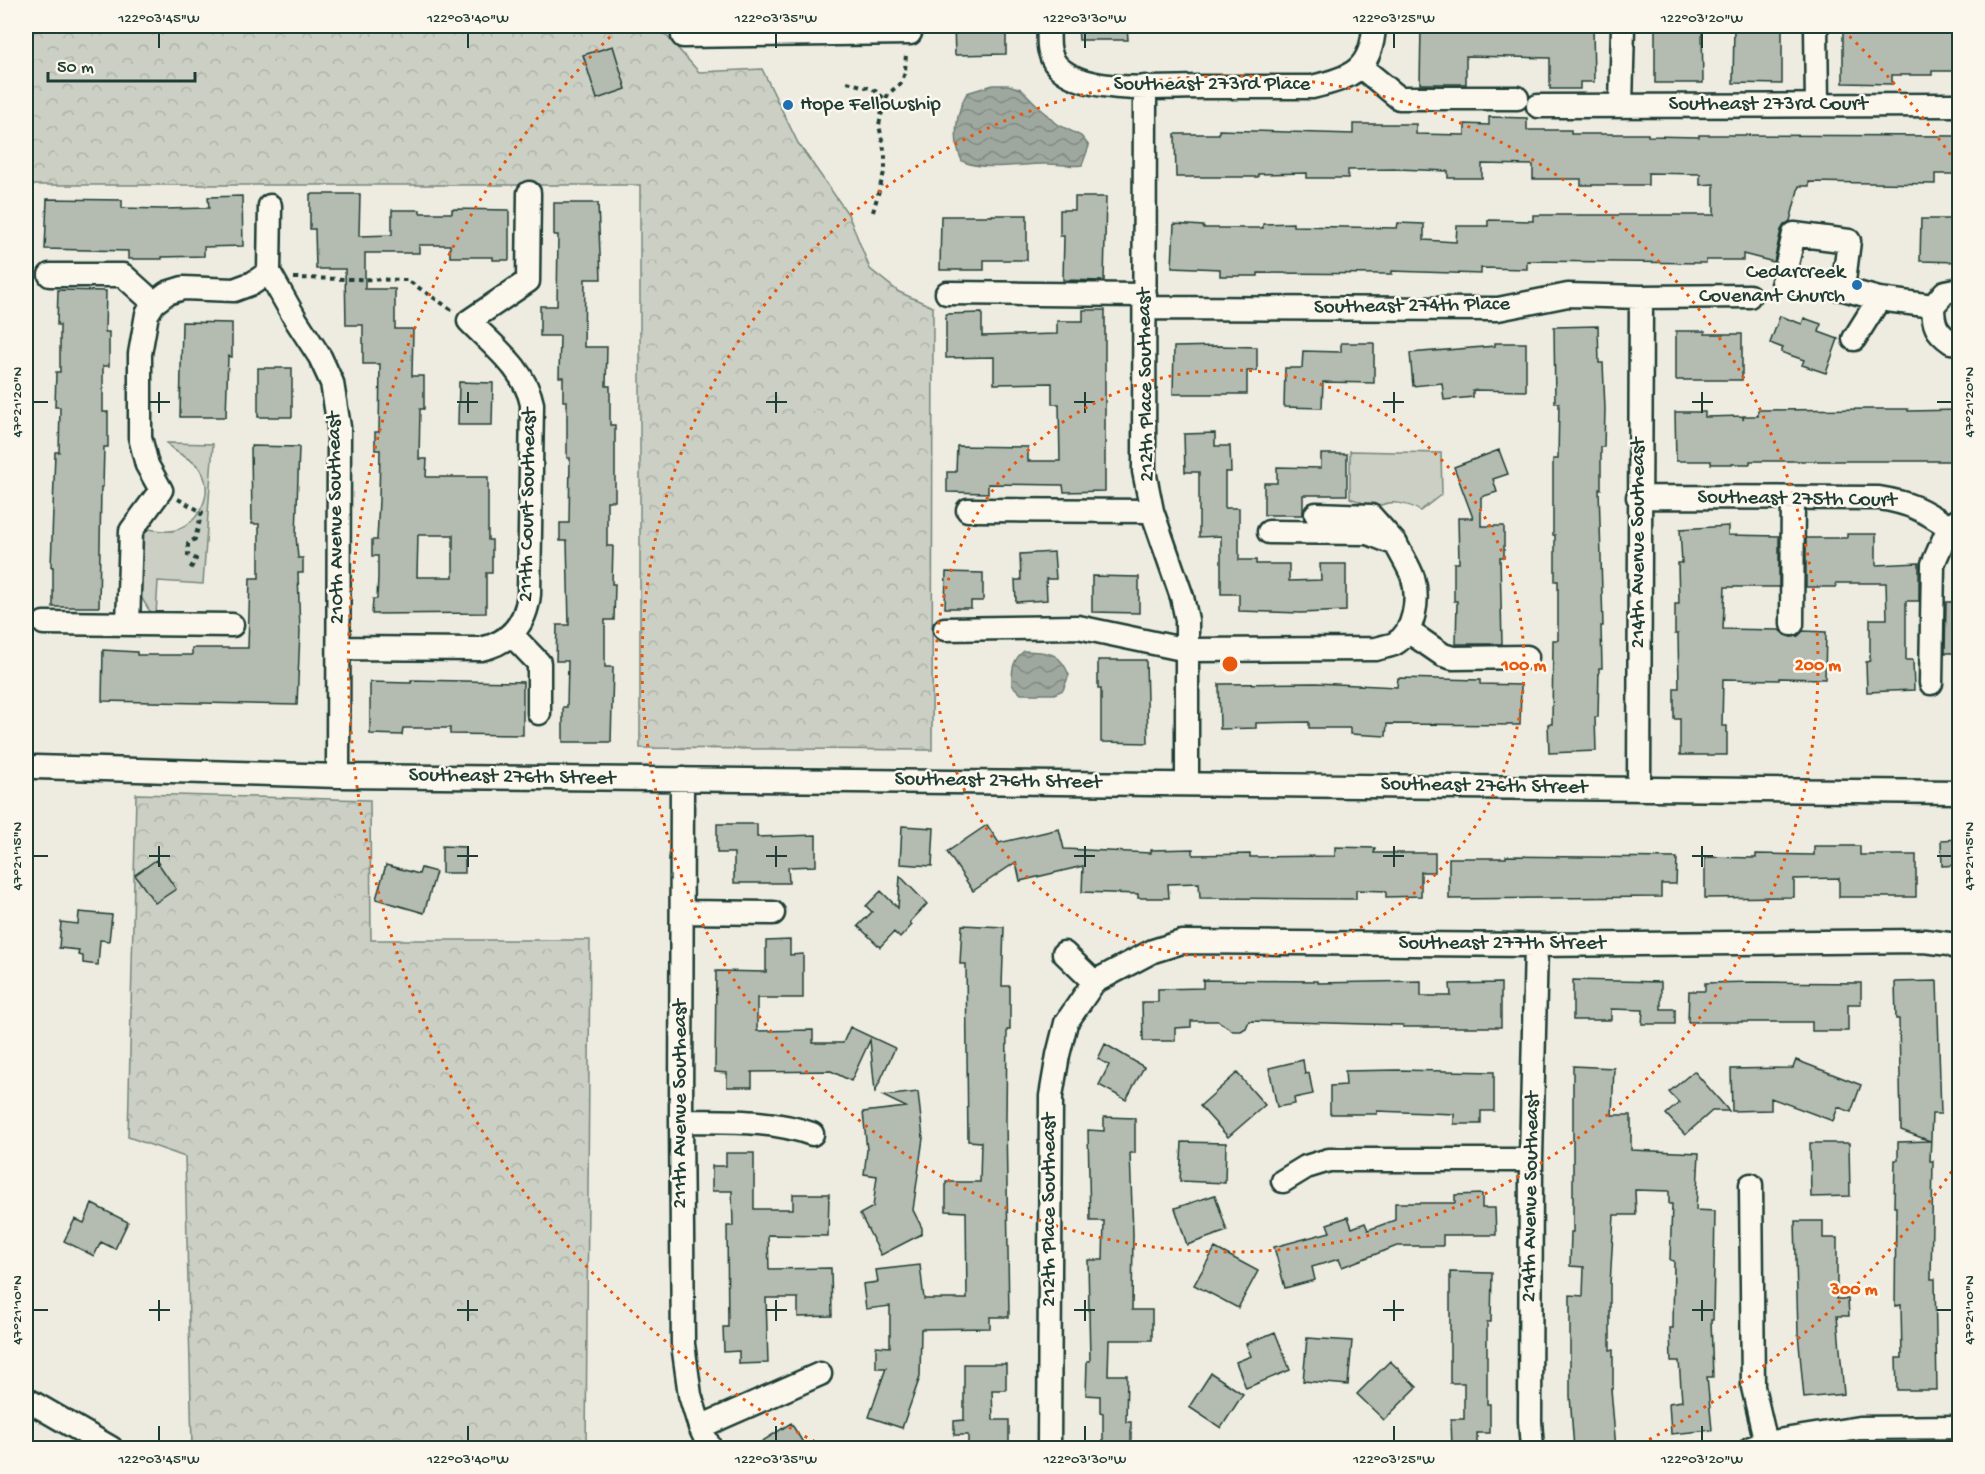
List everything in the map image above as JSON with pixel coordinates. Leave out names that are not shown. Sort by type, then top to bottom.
[{"type":"street","points":[[683,26],[683,36],[908,29]]},
{"type":"street","name":"Southeast 273rd Place","points":[[1049,26],[1048,48],[1052,59],[1062,71],[1083,81],[1100,85],[1312,87],[1334,82],[1361,67]]},
{"type":"street","points":[[1361,67],[1369,54],[1374,26]]},
{"type":"street","points":[[1621,105],[1623,26]]},
{"type":"street","points":[[1816,26],[1817,105]]},
{"type":"street","name":"Southeast 273rd Court","points":[[1361,67],[1399,98],[1576,105],[1959,105]]},
{"type":"street","name":"212th Place Southeast","points":[[1145,87],[1144,471],[1152,511],[1182,597],[1187,620],[1187,784]]},
{"type":"street","points":[[469,321],[528,281],[529,193]]},
{"type":"street","name":"210th Avenue Southeast","points":[[270,206],[271,275],[320,357],[332,383],[339,427],[338,776]]},
{"type":"street","points":[[50,275],[123,275],[154,303]]},
{"type":"street","points":[[128,624],[131,531],[161,490],[147,465],[140,437],[140,354],[143,326],[147,314],[154,303],[167,293],[183,288],[234,290],[271,275]]},
{"type":"street","points":[[1843,289],[1879,299],[1933,306]]},
{"type":"street","points":[[1959,289],[1945,292],[1933,306],[1933,320],[1936,329],[1951,342],[1959,343]]},
{"type":"street","name":"Southeast 274th Place","points":[[947,293],[1146,302],[1498,309],[1568,295],[1749,296]]},
{"type":"street","name":"214th Avenue Southeast","points":[[1639,789],[1638,497],[1641,297]]},
{"type":"street","points":[[1854,339],[1879,299]]},
{"type":"street","name":"211th Court Southeast","points":[[469,321],[518,371],[529,390],[532,404],[529,594],[525,617],[512,634]]},
{"type":"street","name":"Southeast 275th Court","points":[[1638,497],[1880,498],[1905,502],[1956,529]]},
{"type":"street","points":[[1792,624],[1794,498]]},
{"type":"street","points":[[968,510],[1152,511]]},
{"type":"street","points":[[945,630],[1078,627],[1187,650],[1376,649],[1393,645],[1408,631],[1414,610],[1413,579],[1396,543],[1371,516],[1316,514]]},
{"type":"street","points":[[1931,683],[1933,564],[1956,529]]},
{"type":"street","points":[[1269,532],[1368,533],[1396,543]]},
{"type":"street","points":[[44,623],[232,625]]},
{"type":"street","points":[[1408,631],[1443,655],[1453,658],[1527,657]]},
{"type":"street","points":[[339,648],[481,649],[493,646],[512,634],[539,663],[540,712]]},
{"type":"street","name":"Southeast 276th Street","points":[[36,767],[338,776],[1959,792]]},
{"type":"street","name":"211th Avenue Southeast","points":[[682,779],[682,1344],[690,1395],[710,1449]]},
{"type":"street","points":[[682,912],[773,913]]},
{"type":"street","name":"Southeast 277th Street","points":[[1094,982],[1154,951],[1182,942],[1536,945],[1924,941],[1949,944],[1959,949]]},
{"type":"street","name":"214th Avenue Southeast","points":[[1532,1449],[1530,1420],[1531,1160],[1536,945]]},
{"type":"street","points":[[1064,953],[1094,982]]},
{"type":"street","name":"212th Place Southeast","points":[[1049,1449],[1051,1096],[1066,1023],[1094,982]]},
{"type":"street","points":[[681,1121],[770,1123],[812,1134]]},
{"type":"street","points":[[1283,1181],[1306,1167],[1329,1160],[1531,1160]]},
{"type":"street","points":[[1751,1185],[1753,1387],[1758,1446],[1859,1428],[1959,1427]]},
{"type":"street","points":[[700,1427],[820,1374]]},
{"type":"street","points":[[26,1399],[111,1449]]},
{"type":"path","points":[[873,212],[885,169],[885,153],[879,125],[888,94],[901,83],[905,73],[908,29]]},
{"type":"path","points":[[847,82],[873,89],[886,100]]},
{"type":"path","points":[[271,275],[407,280],[469,321]]},
{"type":"path","points":[[161,490],[202,512],[195,539],[188,544],[188,555],[196,559],[189,571]]},
{"type":"green space","points":[[28,26],[664,26],[664,33],[699,72],[762,69],[798,143],[848,214],[870,269],[899,292],[933,307],[932,750],[640,748],[640,185],[28,185]]},
{"type":"green space","points":[[167,443],[213,444],[203,584],[158,581],[156,615],[149,610],[141,597],[142,537],[148,529],[173,531],[192,521],[203,505],[206,487],[197,465]]},
{"type":"green space","points":[[1350,451],[1441,453],[1442,494],[1420,511],[1398,503],[1381,505],[1376,508],[1350,498]]},
{"type":"green space","points":[[136,794],[370,800],[371,940],[590,940],[586,1448],[192,1448],[185,1157],[128,1137]]},
{"type":"water","points":[[993,85],[1008,85],[1021,89],[1055,123],[1081,136],[1089,146],[1082,165],[1038,164],[992,167],[962,161],[956,135],[963,101],[967,93]]},
{"type":"water","points":[[1024,651],[1052,654],[1061,661],[1069,675],[1063,690],[1054,694],[1021,694],[1012,685],[1014,666],[1017,658]]},
{"type":"building","points":[[954,26],[1006,26],[1006,54],[955,55]]},
{"type":"building","points":[[1078,26],[1127,26],[1128,40],[1079,40]]},
{"type":"building","points":[[1421,26],[1593,26],[1594,82],[1580,82],[1580,89],[1550,89],[1550,58],[1466,56],[1466,84],[1420,84]]},
{"type":"building","points":[[1655,26],[1702,26],[1703,83],[1655,83]]},
{"type":"building","points":[[1734,26],[1782,26],[1782,84],[1733,83]]},
{"type":"building","points":[[1843,26],[1959,26],[1959,71],[1932,71],[1932,75],[1892,75],[1892,84],[1843,83]]},
{"type":"building","points":[[613,46],[626,89],[597,99],[583,55]]},
{"type":"building","points":[[1489,117],[1527,118],[1527,130],[1571,130],[1571,134],[1648,134],[1648,136],[1699,137],[1699,135],[1959,136],[1959,174],[1935,174],[1935,184],[1809,182],[1809,186],[1799,186],[1790,221],[1781,230],[1774,262],[1743,254],[1743,260],[1706,260],[1706,263],[1527,261],[1527,269],[1481,268],[1481,274],[1392,271],[1392,274],[1258,273],[1258,276],[1220,276],[1220,269],[1172,267],[1174,224],[1203,226],[1203,228],[1263,228],[1263,224],[1293,223],[1293,226],[1397,228],[1398,223],[1424,224],[1424,240],[1456,242],[1457,226],[1488,226],[1488,220],[1533,221],[1533,215],[1714,215],[1714,184],[1700,185],[1700,174],[1648,173],[1648,185],[1581,185],[1581,179],[1533,179],[1533,165],[1482,164],[1482,178],[1448,178],[1448,171],[1397,169],[1348,170],[1348,178],[1307,178],[1307,173],[1258,174],[1258,177],[1176,177],[1175,134],[1219,134],[1219,130],[1353,134],[1353,124],[1416,124],[1416,134],[1465,135],[1465,124],[1489,125]]},
{"type":"building","points":[[310,194],[360,194],[359,236],[392,235],[392,210],[452,213],[452,209],[509,210],[509,260],[493,260],[493,257],[450,257],[450,245],[419,245],[419,253],[365,253],[365,289],[395,289],[395,329],[413,329],[412,376],[424,376],[424,409],[420,409],[419,459],[427,459],[426,477],[488,477],[488,540],[492,540],[492,573],[486,573],[486,613],[372,614],[373,599],[377,599],[378,577],[378,556],[372,556],[372,540],[377,540],[379,500],[380,450],[375,450],[375,432],[379,432],[380,364],[363,364],[363,325],[346,325],[345,269],[316,269],[315,229],[310,229]],"holes":[[[418,535],[453,535],[453,577],[417,577]]]},
{"type":"building","points":[[242,196],[243,246],[204,247],[204,256],[162,257],[162,259],[128,259],[128,251],[45,249],[47,199],[122,200],[122,208],[162,209],[209,208],[208,197]]},
{"type":"building","points":[[1075,197],[1106,197],[1104,281],[1063,280],[1064,236],[1060,236],[1060,210],[1075,210]]},
{"type":"building","points":[[554,203],[598,203],[601,279],[585,279],[584,347],[607,347],[606,386],[610,386],[610,425],[615,425],[615,501],[607,501],[607,546],[613,546],[614,620],[605,620],[605,667],[613,667],[611,742],[563,742],[563,707],[567,707],[568,661],[556,661],[557,625],[569,625],[567,541],[560,541],[560,523],[569,523],[570,458],[567,458],[567,401],[563,401],[563,377],[559,377],[560,336],[540,336],[540,306],[557,306],[558,235],[554,235]]},
{"type":"building","points":[[1027,215],[1027,260],[984,260],[984,270],[940,270],[941,216]]},
{"type":"building","points":[[1921,219],[1959,219],[1959,262],[1920,261]]},
{"type":"building","points":[[58,290],[106,291],[105,332],[109,332],[109,366],[103,366],[103,412],[108,412],[108,447],[104,447],[103,487],[101,487],[99,607],[53,607],[53,567],[51,567],[55,452],[59,452],[60,407],[55,407],[56,372],[60,372],[60,325],[57,325]]},
{"type":"building","points":[[1083,310],[1105,310],[1105,491],[1064,492],[1063,485],[988,484],[988,493],[947,492],[947,472],[956,472],[957,446],[1028,447],[1028,461],[1060,461],[1059,404],[1052,404],[1052,383],[994,384],[994,357],[946,358],[946,314],[982,313],[982,336],[1057,334],[1057,321],[1083,321]]},
{"type":"building","points":[[1780,316],[1802,324],[1804,318],[1821,324],[1819,332],[1838,339],[1826,373],[1802,365],[1804,360],[1781,352],[1783,348],[1770,343]]},
{"type":"building","points":[[182,322],[232,323],[232,357],[228,356],[226,417],[180,417]]},
{"type":"building","points":[[1598,326],[1599,363],[1603,363],[1605,409],[1604,447],[1601,447],[1601,489],[1599,489],[1603,626],[1601,626],[1602,668],[1599,668],[1598,717],[1595,717],[1596,751],[1549,753],[1548,724],[1552,724],[1553,640],[1558,640],[1558,581],[1555,581],[1555,535],[1553,535],[1553,459],[1558,459],[1559,403],[1555,403],[1554,327]]},
{"type":"building","points":[[1676,331],[1742,334],[1742,380],[1676,380]]},
{"type":"building","points":[[1341,343],[1374,343],[1374,383],[1323,382],[1322,408],[1284,407],[1285,368],[1302,368],[1303,351],[1341,352]]},
{"type":"building","points":[[1495,343],[1526,343],[1526,391],[1473,390],[1473,397],[1444,400],[1442,383],[1413,386],[1410,353],[1495,346]]},
{"type":"building","points":[[1174,347],[1257,347],[1257,371],[1247,371],[1247,394],[1173,394]]},
{"type":"building","points":[[258,368],[292,368],[292,417],[258,417]]},
{"type":"building","points":[[459,382],[493,383],[492,425],[458,425]]},
{"type":"building","points":[[1908,409],[1908,411],[1959,410],[1959,461],[1750,461],[1750,464],[1711,464],[1711,461],[1676,461],[1675,412],[1705,412],[1705,417],[1743,416],[1743,420],[1744,416],[1758,416],[1758,410]]},
{"type":"building","points":[[1215,433],[1215,446],[1230,446],[1231,472],[1225,472],[1225,508],[1239,508],[1239,560],[1256,560],[1256,564],[1289,564],[1289,581],[1321,580],[1320,564],[1346,564],[1346,611],[1301,613],[1239,611],[1239,594],[1221,594],[1221,536],[1199,537],[1199,472],[1185,472],[1184,434]]},
{"type":"building","points":[[251,446],[299,447],[296,536],[298,558],[303,558],[303,573],[298,573],[300,631],[297,705],[102,701],[103,650],[137,652],[137,655],[192,655],[192,648],[248,648],[250,578],[259,578],[259,524],[252,524]]},
{"type":"building","points":[[1499,450],[1508,474],[1493,479],[1497,492],[1481,497],[1481,526],[1504,526],[1504,557],[1500,557],[1502,644],[1456,644],[1457,601],[1454,601],[1454,563],[1459,563],[1458,518],[1473,518],[1454,467]]},
{"type":"building","points":[[1321,454],[1347,454],[1347,495],[1303,495],[1303,515],[1264,515],[1264,483],[1277,483],[1277,467],[1321,468]]},
{"type":"building","points":[[1728,526],[1728,535],[1779,536],[1779,587],[1725,587],[1723,629],[1779,630],[1791,637],[1798,636],[1803,631],[1826,632],[1825,679],[1723,679],[1722,726],[1727,726],[1727,755],[1680,755],[1680,719],[1674,719],[1674,688],[1679,688],[1675,604],[1679,604],[1678,563],[1682,563],[1680,529]]},
{"type":"building","points":[[1847,534],[1876,534],[1876,565],[1919,563],[1919,601],[1906,601],[1906,660],[1913,660],[1914,690],[1867,692],[1866,662],[1870,661],[1870,619],[1887,619],[1886,583],[1836,583],[1836,587],[1806,587],[1806,538],[1847,538]]},
{"type":"building","points":[[1054,552],[1056,579],[1046,579],[1047,600],[1016,602],[1015,580],[1021,580],[1020,554]]},
{"type":"building","points":[[946,572],[983,573],[983,601],[971,601],[971,608],[945,608]]},
{"type":"building","points":[[1092,576],[1139,577],[1139,613],[1092,612]]},
{"type":"building","points":[[1946,602],[1959,602],[1959,653],[1945,653]]},
{"type":"building","points":[[1098,660],[1146,660],[1148,743],[1101,742],[1101,689],[1098,689]]},
{"type":"building","points":[[1398,678],[1480,680],[1480,684],[1521,685],[1520,725],[1387,724],[1386,736],[1350,734],[1350,728],[1309,728],[1309,722],[1256,723],[1256,728],[1220,729],[1219,684],[1316,683],[1397,687]]},
{"type":"building","points":[[411,680],[523,682],[523,735],[450,734],[450,728],[403,728],[402,735],[370,734],[370,682],[411,683]]},
{"type":"building","points":[[717,824],[757,824],[757,837],[816,835],[816,866],[788,867],[789,883],[734,883],[734,853],[717,853]]},
{"type":"building","points":[[987,825],[999,843],[1059,829],[1064,849],[1151,853],[1151,850],[1193,849],[1193,855],[1250,854],[1250,857],[1335,856],[1335,847],[1375,848],[1374,853],[1435,853],[1435,872],[1421,872],[1421,896],[1386,897],[1386,891],[1356,890],[1356,899],[1200,898],[1199,883],[1168,884],[1169,898],[1138,898],[1138,894],[1082,892],[1083,866],[1020,881],[1016,862],[973,891],[947,852]]},
{"type":"building","points":[[902,826],[934,828],[932,866],[900,864]]},
{"type":"building","points":[[1959,839],[1959,865],[1942,866],[1941,840]]},
{"type":"building","points":[[442,846],[465,847],[465,873],[442,873]]},
{"type":"building","points":[[1814,846],[1860,846],[1860,855],[1916,855],[1916,897],[1839,897],[1839,878],[1794,879],[1794,897],[1705,898],[1705,857],[1756,858],[1756,854],[1814,855]]},
{"type":"building","points":[[1506,856],[1677,858],[1676,884],[1661,884],[1661,897],[1449,899],[1449,858],[1506,858]]},
{"type":"building","points":[[156,860],[176,889],[155,903],[135,875]]},
{"type":"building","points":[[386,865],[419,874],[421,868],[436,872],[424,913],[376,899]]},
{"type":"building","points":[[900,876],[927,904],[910,922],[912,925],[900,938],[894,932],[880,947],[858,926],[872,912],[866,906],[881,891],[898,908]]},
{"type":"building","points":[[79,912],[112,915],[109,941],[100,940],[98,965],[83,963],[83,956],[78,955],[79,950],[59,948],[61,922],[78,924]]},
{"type":"building","points":[[962,925],[1004,927],[1002,986],[1010,986],[1006,1119],[1009,1317],[990,1317],[990,1328],[921,1329],[920,1377],[902,1428],[869,1417],[886,1368],[876,1368],[876,1346],[890,1347],[890,1306],[866,1309],[863,1284],[878,1282],[876,1270],[920,1265],[924,1299],[967,1299],[966,1212],[946,1211],[946,1182],[980,1182],[981,1142],[968,1141],[966,964],[960,964]]},
{"type":"building","points":[[790,940],[790,955],[803,954],[803,998],[757,998],[757,1031],[813,1030],[813,1043],[843,1043],[850,1027],[895,1048],[875,1092],[870,1040],[851,1081],[831,1071],[752,1072],[752,1087],[727,1087],[727,1073],[715,1072],[716,971],[766,972],[766,941]]},
{"type":"building","points":[[1203,980],[1318,981],[1318,983],[1421,981],[1421,996],[1451,996],[1450,984],[1501,983],[1501,1027],[1403,1027],[1403,1025],[1249,1021],[1246,1028],[1233,1031],[1218,1021],[1191,1021],[1191,1027],[1175,1028],[1175,1041],[1143,1041],[1142,1002],[1158,1002],[1158,989],[1203,988]]},
{"type":"building","points":[[1573,980],[1661,982],[1661,1009],[1675,1009],[1675,1024],[1642,1024],[1643,1010],[1611,1009],[1611,1020],[1573,1020]]},
{"type":"building","points":[[1937,981],[1941,1114],[1932,1114],[1930,1161],[1933,1161],[1931,1279],[1935,1279],[1937,1390],[1897,1390],[1896,1358],[1902,1358],[1901,1305],[1895,1306],[1895,1160],[1898,1160],[1898,1142],[1930,1141],[1901,1130],[1899,1019],[1896,1019],[1895,982]]},
{"type":"building","points":[[1705,983],[1861,983],[1861,1004],[1848,1004],[1848,1031],[1812,1031],[1812,1022],[1688,1022],[1689,991],[1705,991]]},
{"type":"building","points":[[1105,1044],[1144,1067],[1126,1100],[1099,1085],[1109,1065],[1098,1059]]},
{"type":"building","points":[[1303,1060],[1305,1074],[1309,1073],[1313,1094],[1294,1098],[1295,1104],[1277,1107],[1269,1068]]},
{"type":"building","points":[[1796,1060],[1861,1085],[1851,1112],[1838,1107],[1833,1121],[1771,1098],[1771,1110],[1732,1111],[1731,1069],[1793,1068]]},
{"type":"building","points":[[1573,1066],[1614,1068],[1612,1115],[1631,1115],[1631,1150],[1699,1153],[1696,1210],[1715,1211],[1713,1320],[1711,1320],[1713,1377],[1707,1377],[1712,1430],[1671,1434],[1669,1403],[1682,1401],[1679,1361],[1671,1361],[1670,1328],[1673,1328],[1674,1261],[1670,1260],[1672,1204],[1669,1204],[1669,1191],[1635,1190],[1636,1215],[1614,1215],[1610,1285],[1610,1350],[1613,1350],[1613,1389],[1611,1389],[1616,1449],[1574,1449],[1570,1396],[1570,1295],[1583,1296],[1584,1267],[1570,1266],[1571,1232],[1573,1232]]},
{"type":"building","points":[[1345,1071],[1494,1072],[1494,1111],[1481,1111],[1481,1124],[1454,1124],[1454,1114],[1377,1111],[1377,1114],[1330,1114],[1330,1086],[1346,1085]]},
{"type":"building","points":[[1694,1071],[1729,1111],[1712,1111],[1685,1135],[1666,1114],[1679,1103],[1669,1092]]},
{"type":"building","points":[[1237,1073],[1265,1105],[1228,1137],[1200,1106]]},
{"type":"building","points":[[918,1092],[923,1138],[913,1210],[922,1228],[922,1234],[881,1255],[860,1214],[873,1207],[877,1176],[864,1174],[867,1150],[863,1112],[906,1107],[883,1096]]},
{"type":"building","points":[[1104,1117],[1135,1118],[1135,1153],[1130,1153],[1133,1234],[1132,1310],[1152,1310],[1152,1340],[1109,1340],[1108,1375],[1127,1375],[1126,1422],[1131,1422],[1131,1449],[1103,1449],[1103,1413],[1100,1412],[1100,1396],[1086,1395],[1087,1361],[1090,1361],[1088,1260],[1103,1260],[1104,1221],[1090,1221],[1088,1130],[1104,1131]]},
{"type":"building","points":[[1182,1142],[1226,1143],[1225,1183],[1180,1181]]},
{"type":"building","points":[[1810,1143],[1849,1143],[1850,1196],[1811,1197]]},
{"type":"building","points":[[726,1153],[754,1153],[754,1209],[793,1209],[793,1194],[829,1194],[828,1236],[768,1235],[769,1269],[831,1268],[832,1316],[798,1317],[798,1298],[766,1298],[768,1363],[739,1364],[739,1351],[724,1352],[723,1327],[728,1327],[727,1226],[733,1226],[732,1191],[712,1191],[712,1166],[726,1166]]},
{"type":"building","points":[[1482,1194],[1482,1208],[1495,1208],[1496,1235],[1443,1235],[1443,1246],[1397,1246],[1342,1267],[1339,1259],[1312,1267],[1315,1280],[1285,1288],[1274,1247],[1330,1232],[1327,1224],[1348,1217],[1352,1228],[1365,1223],[1368,1230],[1395,1220],[1395,1203],[1455,1203],[1455,1195]]},
{"type":"building","points":[[1215,1195],[1227,1231],[1187,1245],[1175,1208]]},
{"type":"building","points":[[92,1204],[128,1222],[115,1249],[101,1242],[94,1256],[64,1241],[75,1219],[84,1223]]},
{"type":"building","points":[[1795,1221],[1823,1221],[1823,1238],[1837,1238],[1837,1299],[1848,1299],[1849,1316],[1837,1316],[1844,1394],[1804,1398],[1798,1333]]},
{"type":"building","points":[[1215,1248],[1258,1271],[1238,1308],[1194,1285]]},
{"type":"building","points":[[1450,1272],[1492,1273],[1491,1322],[1487,1322],[1487,1404],[1490,1404],[1490,1433],[1477,1433],[1477,1448],[1452,1448],[1451,1419],[1464,1419],[1464,1383],[1450,1383]]},
{"type":"building","points":[[1275,1332],[1290,1370],[1246,1388],[1236,1362],[1251,1356],[1246,1344]]},
{"type":"building","points":[[1307,1338],[1352,1341],[1348,1385],[1303,1381]]},
{"type":"building","points":[[1390,1361],[1417,1387],[1384,1420],[1357,1394]]},
{"type":"building","points":[[964,1364],[1006,1364],[1006,1390],[992,1390],[993,1420],[1009,1420],[1009,1449],[968,1449],[968,1435],[954,1435],[954,1421],[964,1420]]},
{"type":"building","points":[[1211,1373],[1243,1394],[1221,1428],[1189,1407]]},
{"type":"building","points":[[791,1423],[807,1449],[750,1449]]},
{"type":"place","name":"Hope Fellowship","points":[[788,105]]},
{"type":"place","name":"Cedarcreek Covenant Church","points":[[1857,285]]}]
